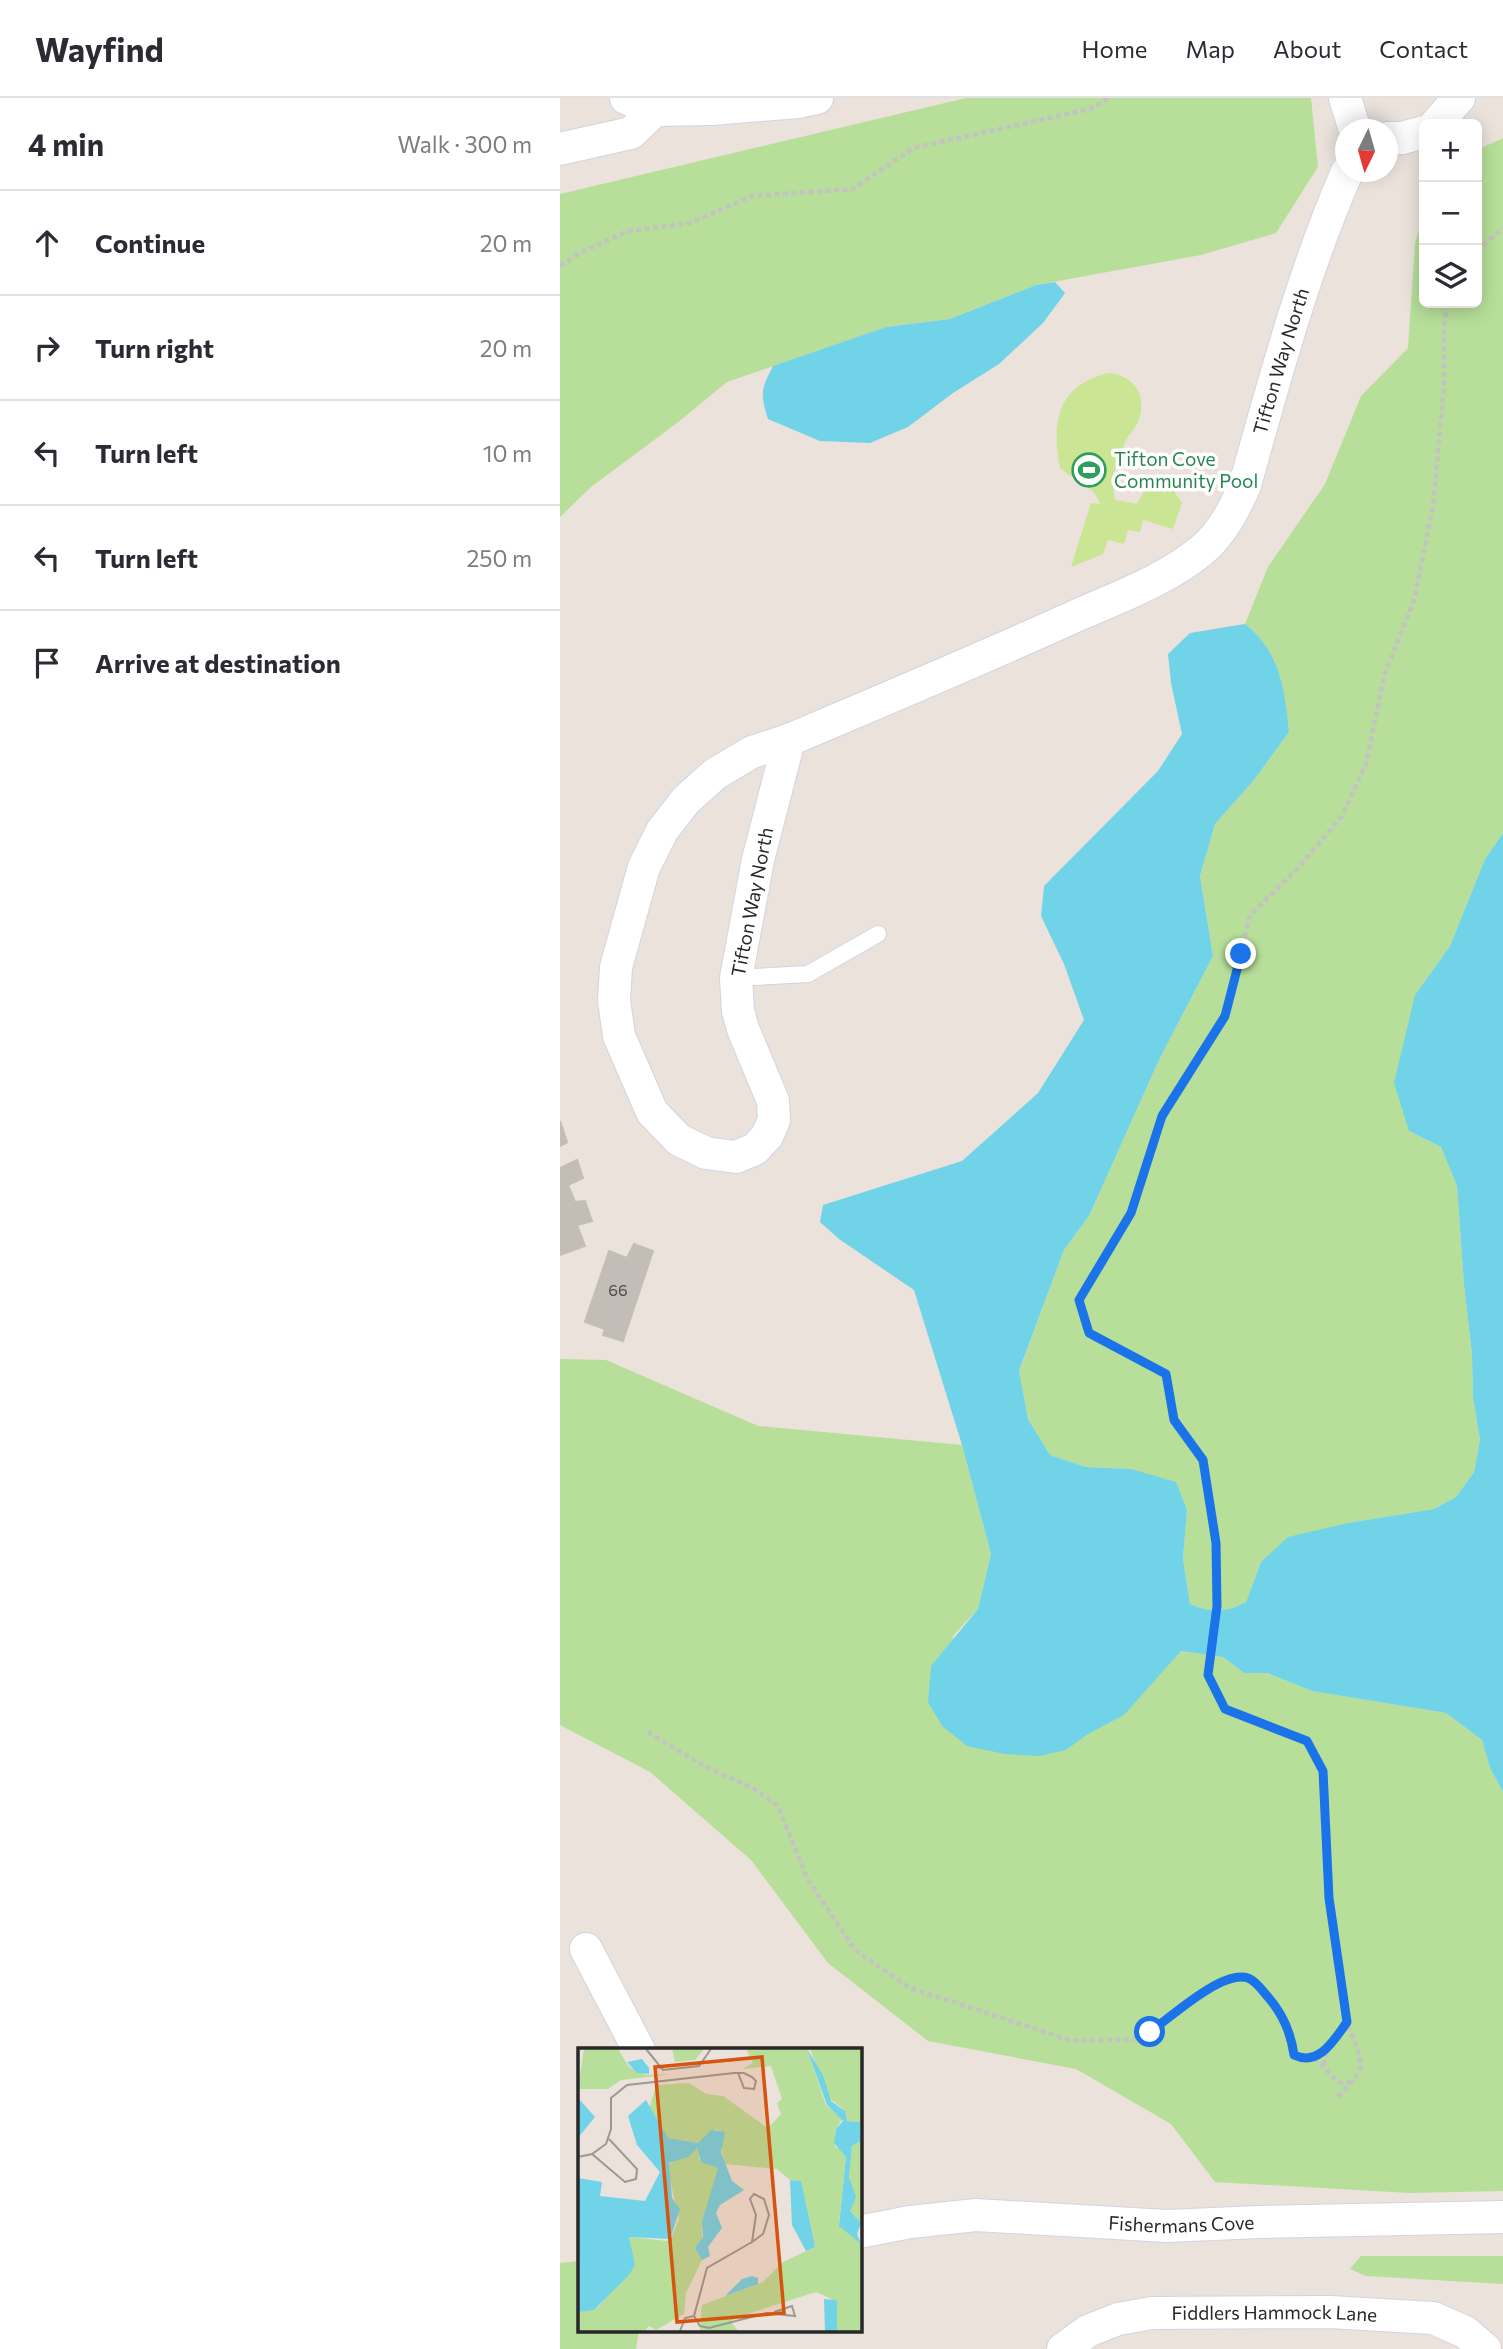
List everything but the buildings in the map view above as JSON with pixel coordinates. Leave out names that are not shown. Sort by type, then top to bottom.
[{"type":"street","points":[[626,98],[654,110],[712,109],[799,102],[817,98]]},
{"type":"street","points":[[1345,98],[1352,119]]},
{"type":"street","points":[[1440,119],[1459,98]]},
{"type":"street","points":[[560,149],[631,133],[654,110]]},
{"type":"street","points":[[1398,138],[1419,133]]},
{"type":"street","name":"Tifton Way North","points":[[789,740],[758,860],[736,978],[740,1020],[774,1101],[774,1119],[768,1136],[755,1150],[736,1157],[706,1153],[678,1140],[652,1112],[619,1036],[614,1000],[616,967],[644,867],[662,831],[686,800],[715,774],[752,752],[789,740],[980,660],[1161,578],[1202,550],[1219,532],[1236,507],[1245,485],[1294,312],[1325,223],[1343,182]]},
{"type":"street","points":[[586,1949],[638,2048]]},
{"type":"street","name":"Fishermans Cove","points":[[861,2232],[910,2222],[976,2215],[1167,2226],[1503,2217]]},
{"type":"street","name":"Fiddlers Hammock Lane","points":[[1063,2349],[1088,2331],[1108,2323],[1152,2313],[1330,2312],[1433,2318],[1465,2332],[1485,2349]]},
{"type":"lane","points":[[736,978],[808,974],[878,934]]},
{"type":"path","points":[[560,266],[628,231],[690,223],[751,196],[853,189],[913,148],[1090,109],[1110,98]]},
{"type":"path","points":[[1482,247],[1503,228]]},
{"type":"path","points":[[1338,2097],[1353,2081],[1361,2067],[1358,2050],[1347,2022],[1329,1898],[1323,1771],[1307,1741],[1225,1709],[1208,1675],[1217,1606],[1216,1543],[1203,1460],[1174,1420],[1166,1374],[1089,1333],[1079,1300],[1131,1213],[1162,1116],[1225,1016],[1251,915],[1298,868],[1342,816],[1366,764],[1384,676],[1414,600],[1433,506],[1444,386],[1446,308]]},
{"type":"path","points":[[648,1732],[704,1766],[753,1788],[778,1806],[807,1878],[855,1950],[910,1988],[1072,2041],[1138,2039],[1222,1981],[1238,1976],[1252,1979],[1275,2005],[1292,2037],[1294,2055],[1304,2060],[1314,2058],[1332,2043]]},
{"type":"path","points":[[1325,2067],[1324,2059],[1347,2022]]},
{"type":"path","points":[[1314,2058],[1336,2081],[1344,2084],[1353,2081]]},
{"type":"path","points":[[1343,2092],[1344,2084]]},
{"type":"green space","points":[[966,98],[1311,98],[1318,167],[1276,233],[1201,255],[1036,285],[950,319],[886,327],[727,382],[591,487],[560,517],[560,194]]},
{"type":"green space","points":[[1503,138],[1503,833],[1485,859],[1450,946],[1415,995],[1409,1131],[1441,1147],[1457,1186],[1472,1354],[1473,1398],[1480,1440],[1474,1472],[1456,1497],[1434,1509],[1348,1523],[1261,1562],[1246,1602],[1225,1610],[1206,1609],[1190,1604],[1183,1559],[1187,1510],[1131,1469],[1086,1467],[1050,1455],[1028,1419],[1019,1372],[1064,1250],[1089,1216],[1159,1060],[1213,956],[1200,876],[1215,824],[1254,780],[1289,732],[1282,686],[1273,659],[1266,646],[1245,624],[1268,567],[1325,484],[1361,396],[1408,348],[1415,243],[1419,230],[1419,308],[1482,308],[1482,148]]},
{"type":"green space","name":"Tifton Cove Community Pool","points":[[1109,373],[1132,383],[1141,402],[1139,419],[1125,442],[1114,473],[1115,500],[1137,504],[1144,491],[1173,490],[1182,503],[1173,529],[1143,520],[1140,532],[1128,530],[1124,544],[1108,540],[1103,554],[1071,567],[1091,503],[1100,504],[1088,487],[1060,468],[1057,451],[1058,421],[1062,407],[1079,386],[1092,378]]},
{"type":"green space","points":[[560,1359],[606,1360],[758,1426],[962,1445],[991,1554],[978,1609],[952,1637],[1066,1750],[1159,1674],[1181,1651],[1223,1657],[1244,1673],[1266,1673],[1312,1691],[1446,1713],[1482,1740],[1490,1768],[1503,1792],[1503,2191],[1410,2193],[1215,2182],[1171,2124],[1076,2069],[928,2041],[828,1963],[751,1860],[650,1772],[560,1725]]},
{"type":"green space","points":[[1361,2256],[1503,2256],[1503,2284],[1366,2276],[1350,2269]]},
{"type":"green space","points":[[578,2261],[578,2332],[639,2332],[636,2349],[560,2349],[560,2263]]},
{"type":"water","points":[[1055,282],[1065,293],[1043,323],[999,364],[953,393],[908,427],[870,443],[820,441],[768,419],[763,392],[773,366],[886,327],[950,319],[1036,285]]},
{"type":"water","points":[[1245,624],[1266,646],[1279,672],[1289,732],[1254,780],[1215,824],[1200,876],[1213,956],[1159,1060],[1089,1216],[1064,1250],[1019,1371],[1028,1419],[1050,1455],[1086,1467],[1131,1469],[1176,1482],[1187,1510],[1183,1559],[1190,1604],[1205,1609],[1225,1610],[1246,1602],[1261,1562],[1288,1537],[1348,1523],[1434,1509],[1456,1497],[1474,1472],[1480,1440],[1473,1398],[1472,1354],[1457,1186],[1441,1147],[1409,1131],[1394,1083],[1415,995],[1450,946],[1485,859],[1503,833],[1503,1792],[1490,1768],[1482,1740],[1446,1713],[1312,1691],[1267,1673],[1244,1673],[1223,1657],[1181,1651],[1124,1715],[1088,1734],[1066,1750],[1040,1756],[1005,1754],[967,1746],[942,1726],[928,1702],[931,1666],[978,1609],[991,1554],[962,1445],[914,1290],[839,1239],[820,1222],[823,1205],[962,1161],[1038,1093],[1084,1020],[1064,964],[1041,916],[1044,886],[1158,771],[1182,734],[1168,654],[1190,633]]},
{"type":"place","name":"Tifton Cove Community Pool","points":[[1089,470]]},
{"type":"route","points":[[1150,2032],[1222,1981],[1238,1976],[1252,1979],[1275,2005],[1292,2037],[1294,2055],[1304,2060],[1314,2058],[1332,2043],[1347,2022],[1329,1898],[1323,1771],[1307,1741],[1225,1709],[1208,1675],[1217,1606],[1216,1543],[1203,1460],[1174,1420],[1166,1374],[1089,1333],[1079,1300],[1131,1213],[1162,1116],[1225,1016],[1241,954]]}]
